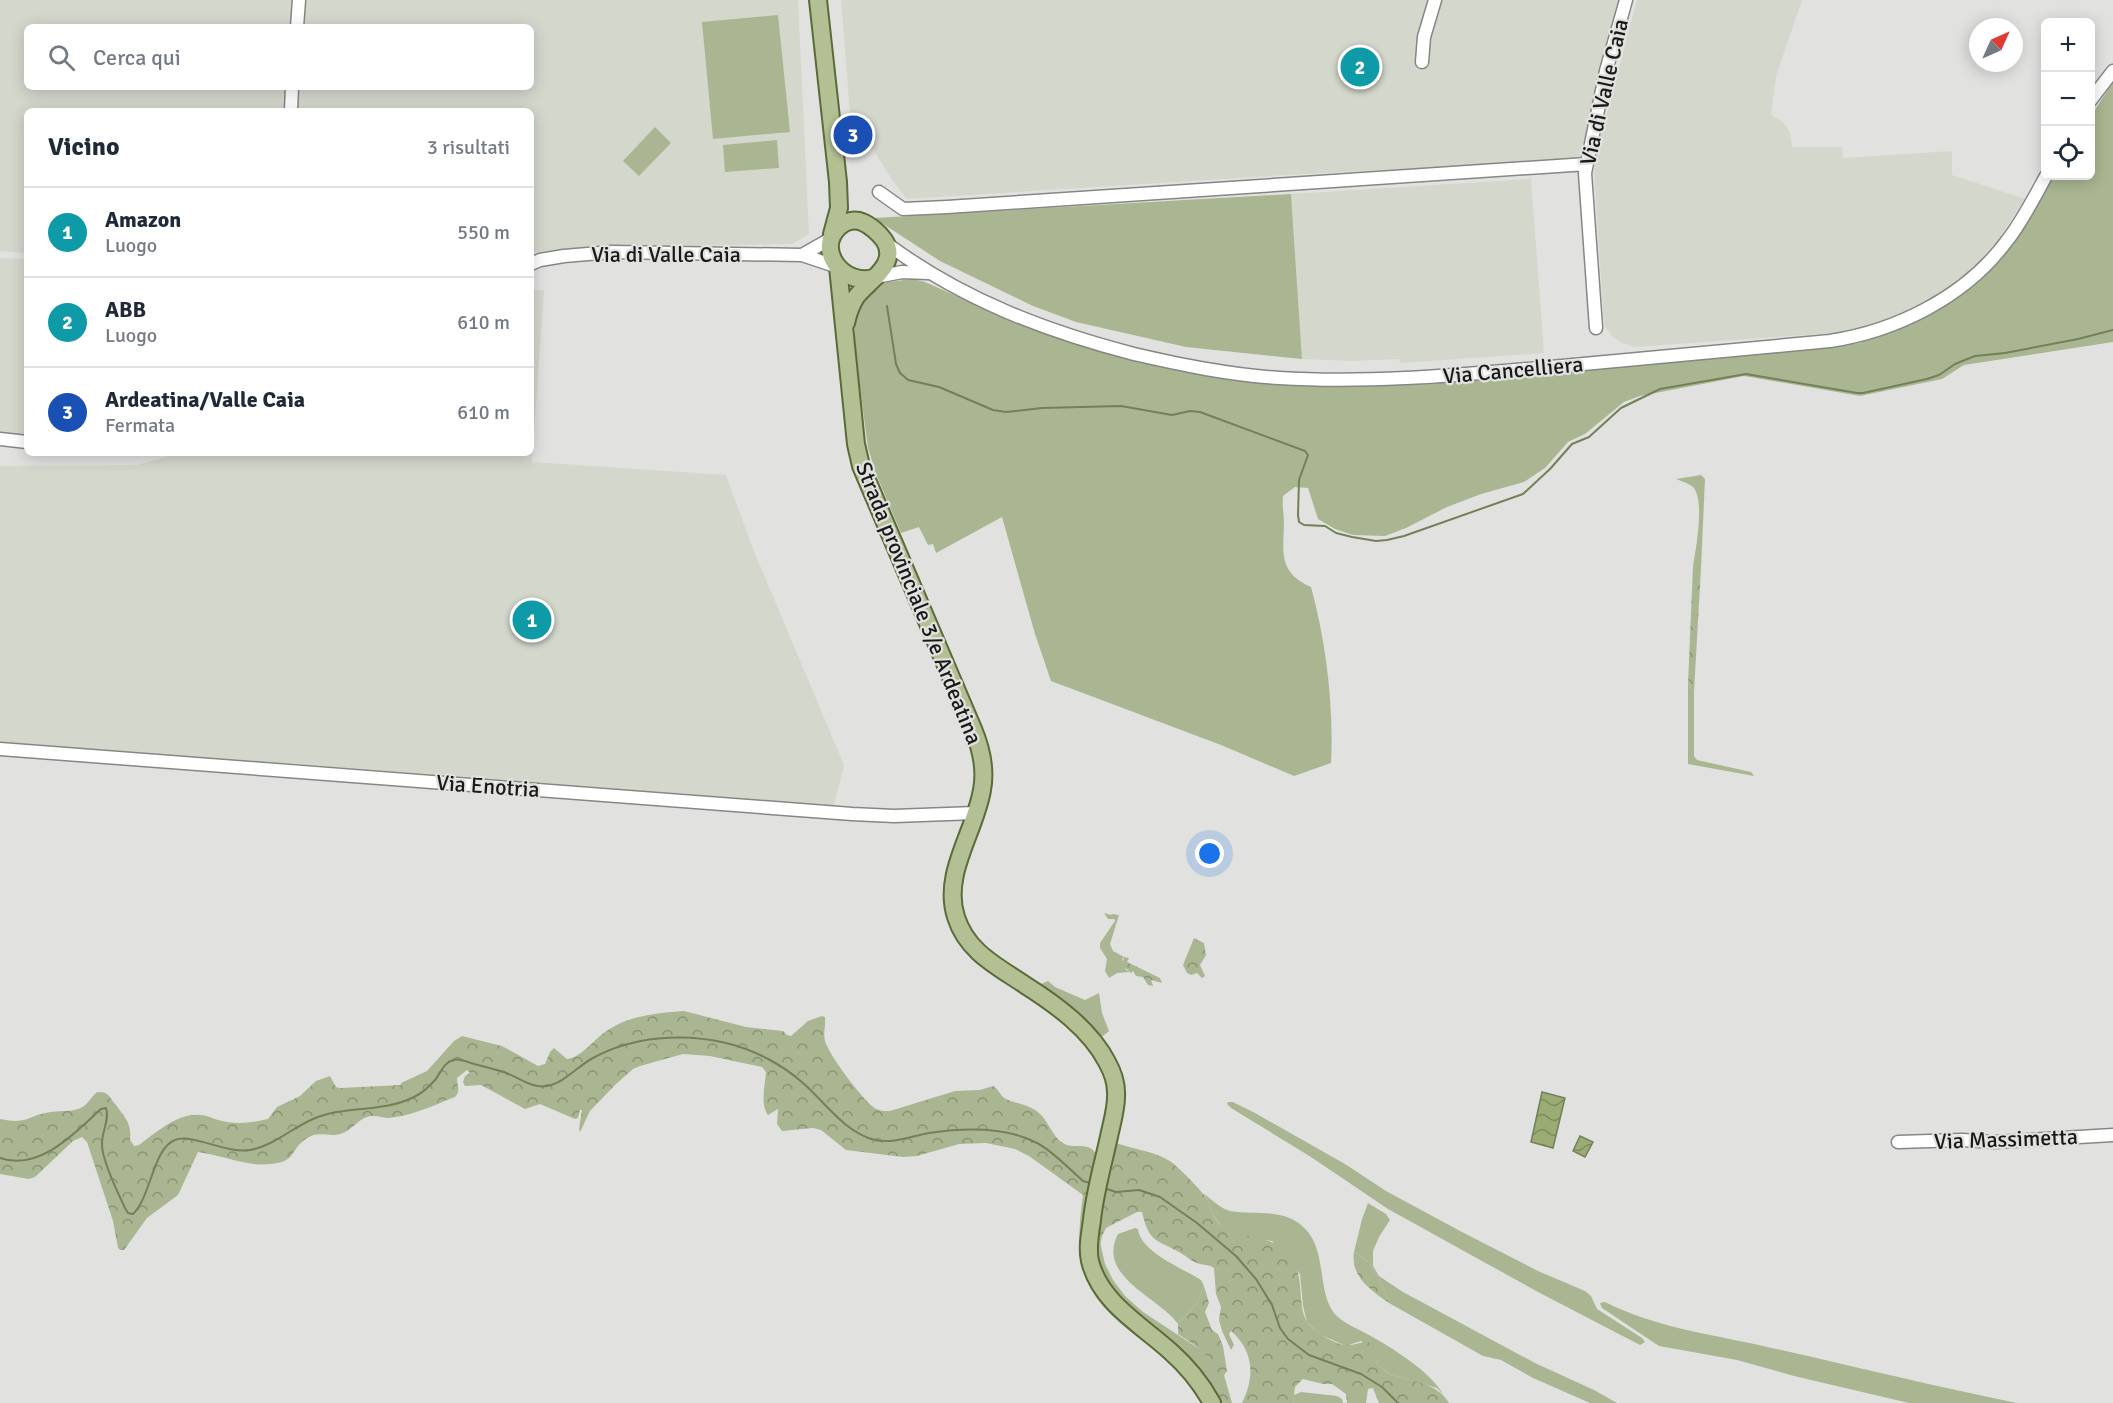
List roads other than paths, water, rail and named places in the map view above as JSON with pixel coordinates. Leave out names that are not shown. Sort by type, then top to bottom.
[{"type":"main road","points":[[818,0],[838,182],[838,208],[832,238],[832,253],[838,267],[858,279],[866,280],[876,277]]},
{"type":"main road","points":[[838,182],[846,204],[861,222],[874,230],[886,243],[888,252],[886,264],[856,298],[848,314],[845,327]]},
{"type":"main road","points":[[832,238],[838,227],[845,223],[861,222]]},
{"type":"main road","name":"Strada provinciale 3/e Ardeatina","points":[[838,267],[856,444],[861,466],[980,748],[983,784],[953,885],[956,919],[979,953],[991,964],[1062,1011],[1088,1036],[1105,1058],[1115,1080],[1117,1094],[1094,1198],[1089,1253],[1092,1269],[1099,1283],[1116,1305],[1183,1363],[1212,1403]]},
{"type":"street","points":[[297,24],[299,0]]},
{"type":"street","points":[[1422,62],[1424,37],[1435,0]]},
{"type":"street","name":"Via di Valle Caia","points":[[1596,328],[1585,173],[1606,71],[1626,0]]},
{"type":"street","points":[[2095,96],[2113,71]]},
{"type":"street","points":[[291,108],[292,90]]},
{"type":"street","points":[[879,192],[903,209],[1587,164]]},
{"type":"street","name":"Via Cancelliera","points":[[886,243],[929,273],[993,306],[1042,327],[1106,347],[1184,365],[1242,375],[1348,380],[1428,378],[1830,341],[1880,330],[1917,314],[1944,298],[1981,268],[2006,243],[2044,180]]},
{"type":"street","points":[[802,255],[832,238]]},
{"type":"street","name":"Via di Valle Caia","points":[[534,263],[564,256],[612,252],[802,255],[838,267]]},
{"type":"street","name":"Via Cancelliera","points":[[876,277],[902,272],[929,273]]},
{"type":"street","points":[[0,439],[24,442]]},
{"type":"street","name":"Via Enotria","points":[[0,749],[852,814],[894,816],[975,813]]},
{"type":"street","name":"Via Massimetta","points":[[1898,1142],[1962,1140],[2002,1142],[2113,1135]]},
{"type":"water","points":[[1542,1092],[1565,1098],[1553,1148],[1531,1142]]},
{"type":"water","points":[[1580,1136],[1593,1142],[1585,1157],[1573,1151]]},
{"type":"waterway","points":[[887,306],[896,364],[900,373],[908,380],[939,387],[993,410],[1006,412],[1042,408],[1121,406],[1172,415],[1190,411],[1200,412],[1305,451],[1308,455],[1299,480],[1299,522],[1304,525],[1325,526],[1336,533],[1376,541],[1404,536],[1523,494],[1572,444],[1589,437],[1621,408],[1660,389],[1746,374],[1863,393],[1927,379],[1975,356],[2005,353],[2113,330]]},
{"type":"waterway","points":[[0,1158],[15,1161],[43,1155],[68,1138],[101,1109],[106,1108],[107,1117],[102,1140],[103,1152],[125,1208],[128,1213],[133,1214],[144,1196],[162,1153],[175,1140],[191,1139],[241,1150],[258,1148],[313,1119],[338,1112],[389,1105],[414,1097],[423,1092],[444,1066],[453,1060],[498,1070],[536,1086],[547,1086],[565,1078],[587,1061],[625,1045],[658,1038],[693,1038],[726,1043],[767,1058],[803,1083],[845,1124],[864,1136],[882,1141],[956,1130],[998,1131],[1025,1137],[1037,1143],[1083,1181],[1090,1183]]},
{"type":"waterway","points":[[1104,1188],[1116,1192],[1139,1190],[1160,1197],[1197,1223],[1236,1256],[1256,1279],[1272,1305],[1280,1328],[1288,1339],[1309,1355],[1361,1374],[1382,1387],[1398,1403]]},
{"type":"place","name":"ABB","points":[[1360,67]]},
{"type":"place","name":"Ardeatina/Valle Caia","points":[[853,135]]},
{"type":"place","name":"Amazon","points":[[532,620]]}]
